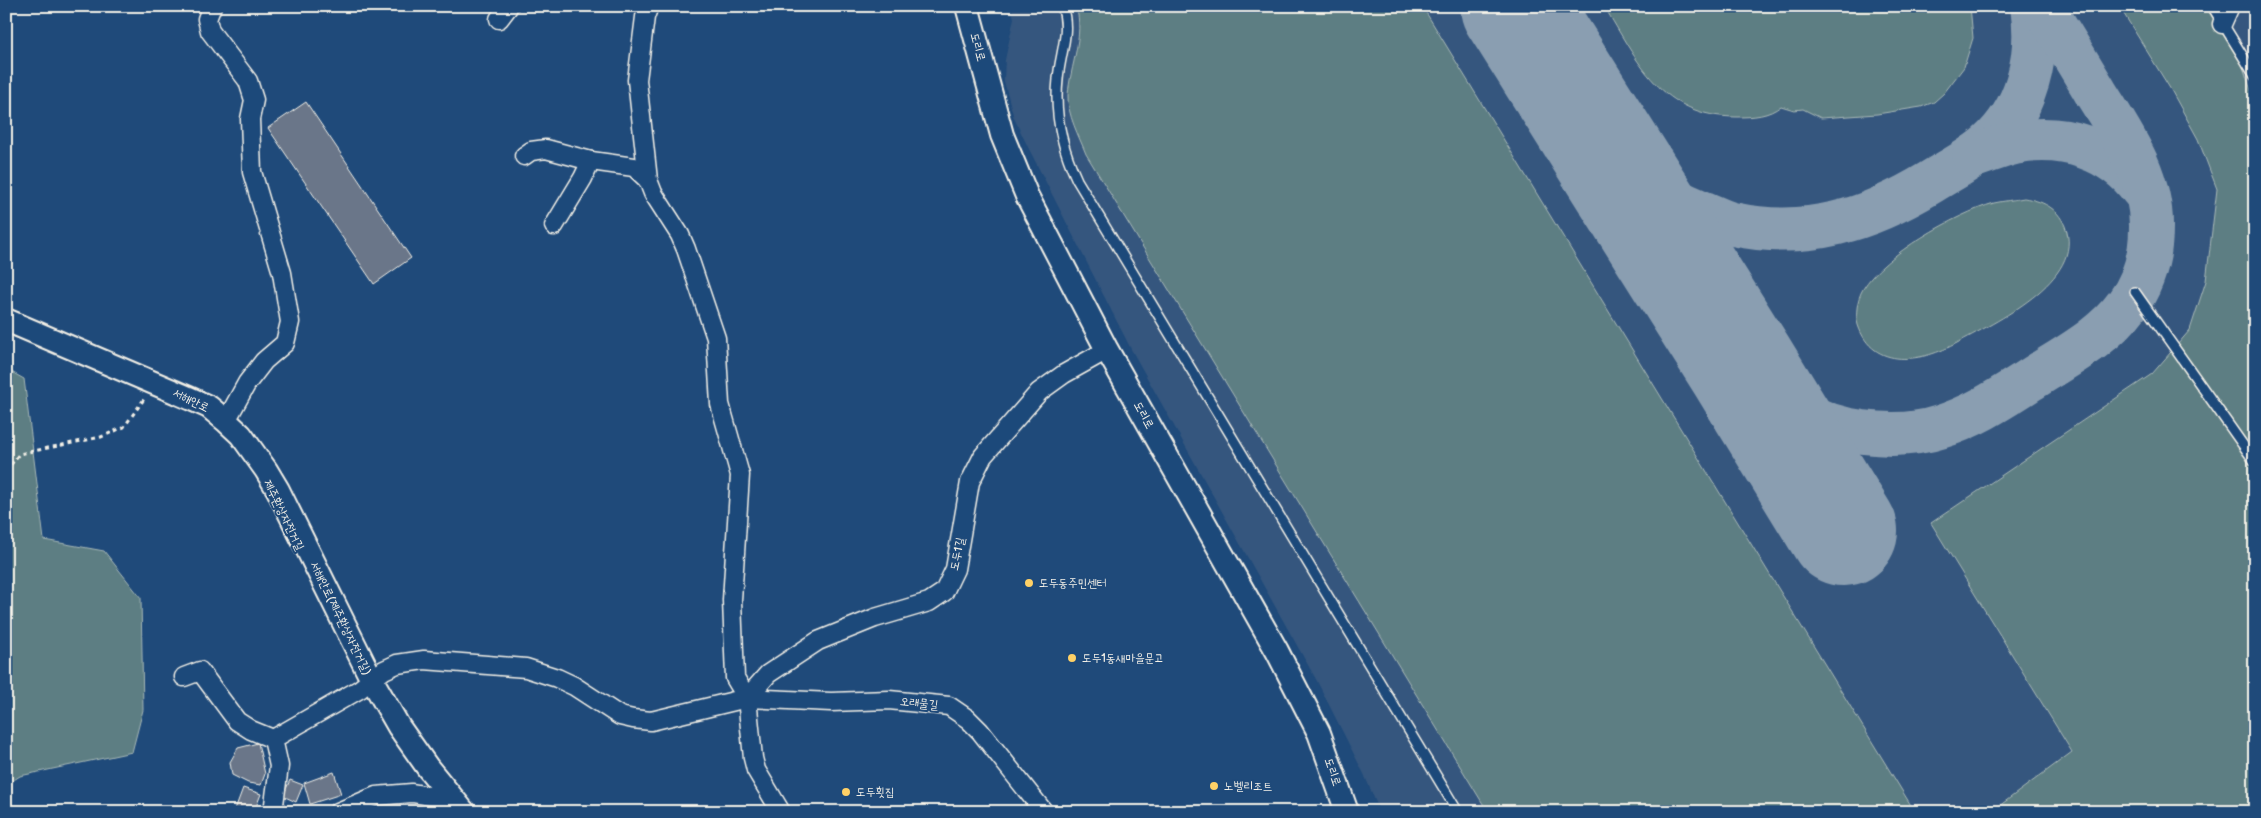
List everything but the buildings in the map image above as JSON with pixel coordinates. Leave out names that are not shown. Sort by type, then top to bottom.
[{"type":"street","points":[[212,6],[207,18],[210,31],[248,81],[254,100],[250,119],[252,172],[282,273],[290,322],[285,343],[264,360],[247,383],[226,421]]},
{"type":"street","points":[[649,6],[645,17],[637,80],[648,180],[653,193],[680,235],[716,338],[720,404],[740,474],[732,600],[735,678],[747,698],[756,770],[782,812]]},
{"type":"street","name":"도리로","points":[[967,6],[1006,144],[1027,196],[1107,350],[1277,651],[1319,733],[1347,812]]},
{"type":"street","points":[[2222,24],[2230,6]]},
{"type":"street","points":[[524,156],[531,151],[546,149],[591,161],[634,167],[648,180]]},
{"type":"street","points":[[554,226],[591,161]]},
{"type":"street","points":[[6,320],[155,383]]},
{"type":"street","name":"도두1길","points":[[747,698],[768,674],[818,641],[875,618],[929,602],[944,592],[955,569],[970,482],[983,456],[1039,392],[1064,374],[1107,350]]},
{"type":"street","name":"서해안로","points":[[155,383],[209,408],[226,421]]},
{"type":"street","name":"서해안로(제주환상자전거길)","points":[[226,421],[241,435],[278,490],[372,680],[399,727],[459,806]]},
{"type":"street","name":"오래물길","points":[[273,738],[360,689],[384,670],[408,661],[424,660],[526,668],[549,675],[574,686],[620,716],[650,721],[747,698],[831,702],[880,699],[948,706],[968,719],[980,731],[1044,812]]},
{"type":"street","points":[[184,677],[200,671],[237,721],[251,730],[273,738],[279,766],[273,812]]},
{"type":"street","points":[[338,812],[376,796],[412,792],[459,806]]},
{"type":"lane","points":[[1062,6],[1066,16],[1066,36],[1058,77],[1059,124],[1066,155],[1077,180],[1458,812]]},
{"type":"lane","points":[[2212,6],[2255,76]]},
{"type":"lane","points":[[2135,292],[2255,462]]},
{"type":"path","points":[[6,471],[19,454],[101,437],[124,427],[155,383]]},
{"type":"shaded area","points":[[1011,6],[2255,6],[2255,812],[1380,812],[1364,774],[1317,681],[1131,349],[1014,118],[1004,81],[1005,60],[1014,18]]},
{"type":"green space","points":[[1076,6],[1422,6],[1915,812],[1488,812],[1086,154],[1074,125],[1068,103],[1069,84],[1079,28]]},
{"type":"green space","points":[[1604,6],[1970,6],[1973,38],[1964,67],[1944,93],[1934,102],[1921,107],[1877,114],[1821,118],[1803,109],[1794,110],[1781,106],[1766,114],[1755,116],[1711,115],[1689,108],[1670,97],[1655,82],[1628,47]]},
{"type":"green space","points":[[2119,6],[2222,6],[2255,102],[2255,812],[1991,812],[2072,752],[1931,523],[2152,374],[2190,330],[2206,281],[2217,189],[2198,139],[2171,90]]},
{"type":"green space","points":[[2024,198],[2043,203],[2058,214],[2065,226],[2068,246],[2062,264],[2050,281],[2033,297],[1992,324],[1944,350],[1929,355],[1915,358],[1887,356],[1875,350],[1865,340],[1857,321],[1859,297],[1873,276],[1887,263],[1922,237],[1960,216],[1994,203]]},
{"type":"green space","points":[[6,369],[24,379],[44,540],[104,551],[141,598],[143,710],[132,752],[20,776],[6,785]]},
{"type":"taxiway","points":[[1581,112],[1608,145],[1635,172],[1665,195],[1683,204],[1726,222],[1760,228],[1786,230],[1836,223],[1884,207],[1908,195],[1975,155],[2001,131],[2012,116],[2028,81],[2034,44],[2032,6]]},
{"type":"taxiway","points":[[1742,366],[1783,400],[1827,424],[1863,432],[1882,434],[1912,433],[1931,430],[1953,423],[1988,406],[2084,346],[2117,317],[2138,287],[2148,258],[2151,228],[2150,209],[2146,191],[2141,174],[2125,140],[2043,6]]},
{"type":"taxiway","points":[[1974,156],[2014,143],[2032,140],[2051,140],[2068,143],[2086,147],[2102,154],[2130,175],[2142,189]]},
{"type":"runway","points":[[1515,6],[1742,366],[1843,531]]},
{"type":"place","name":"도두동주민센터","points":[[1029,583]]},
{"type":"place","name":"도두1동새마을문고","points":[[1072,658]]},
{"type":"place","name":"노벨리조트","points":[[1214,786]]},
{"type":"place","name":"도두횟집","points":[[846,792]]}]
